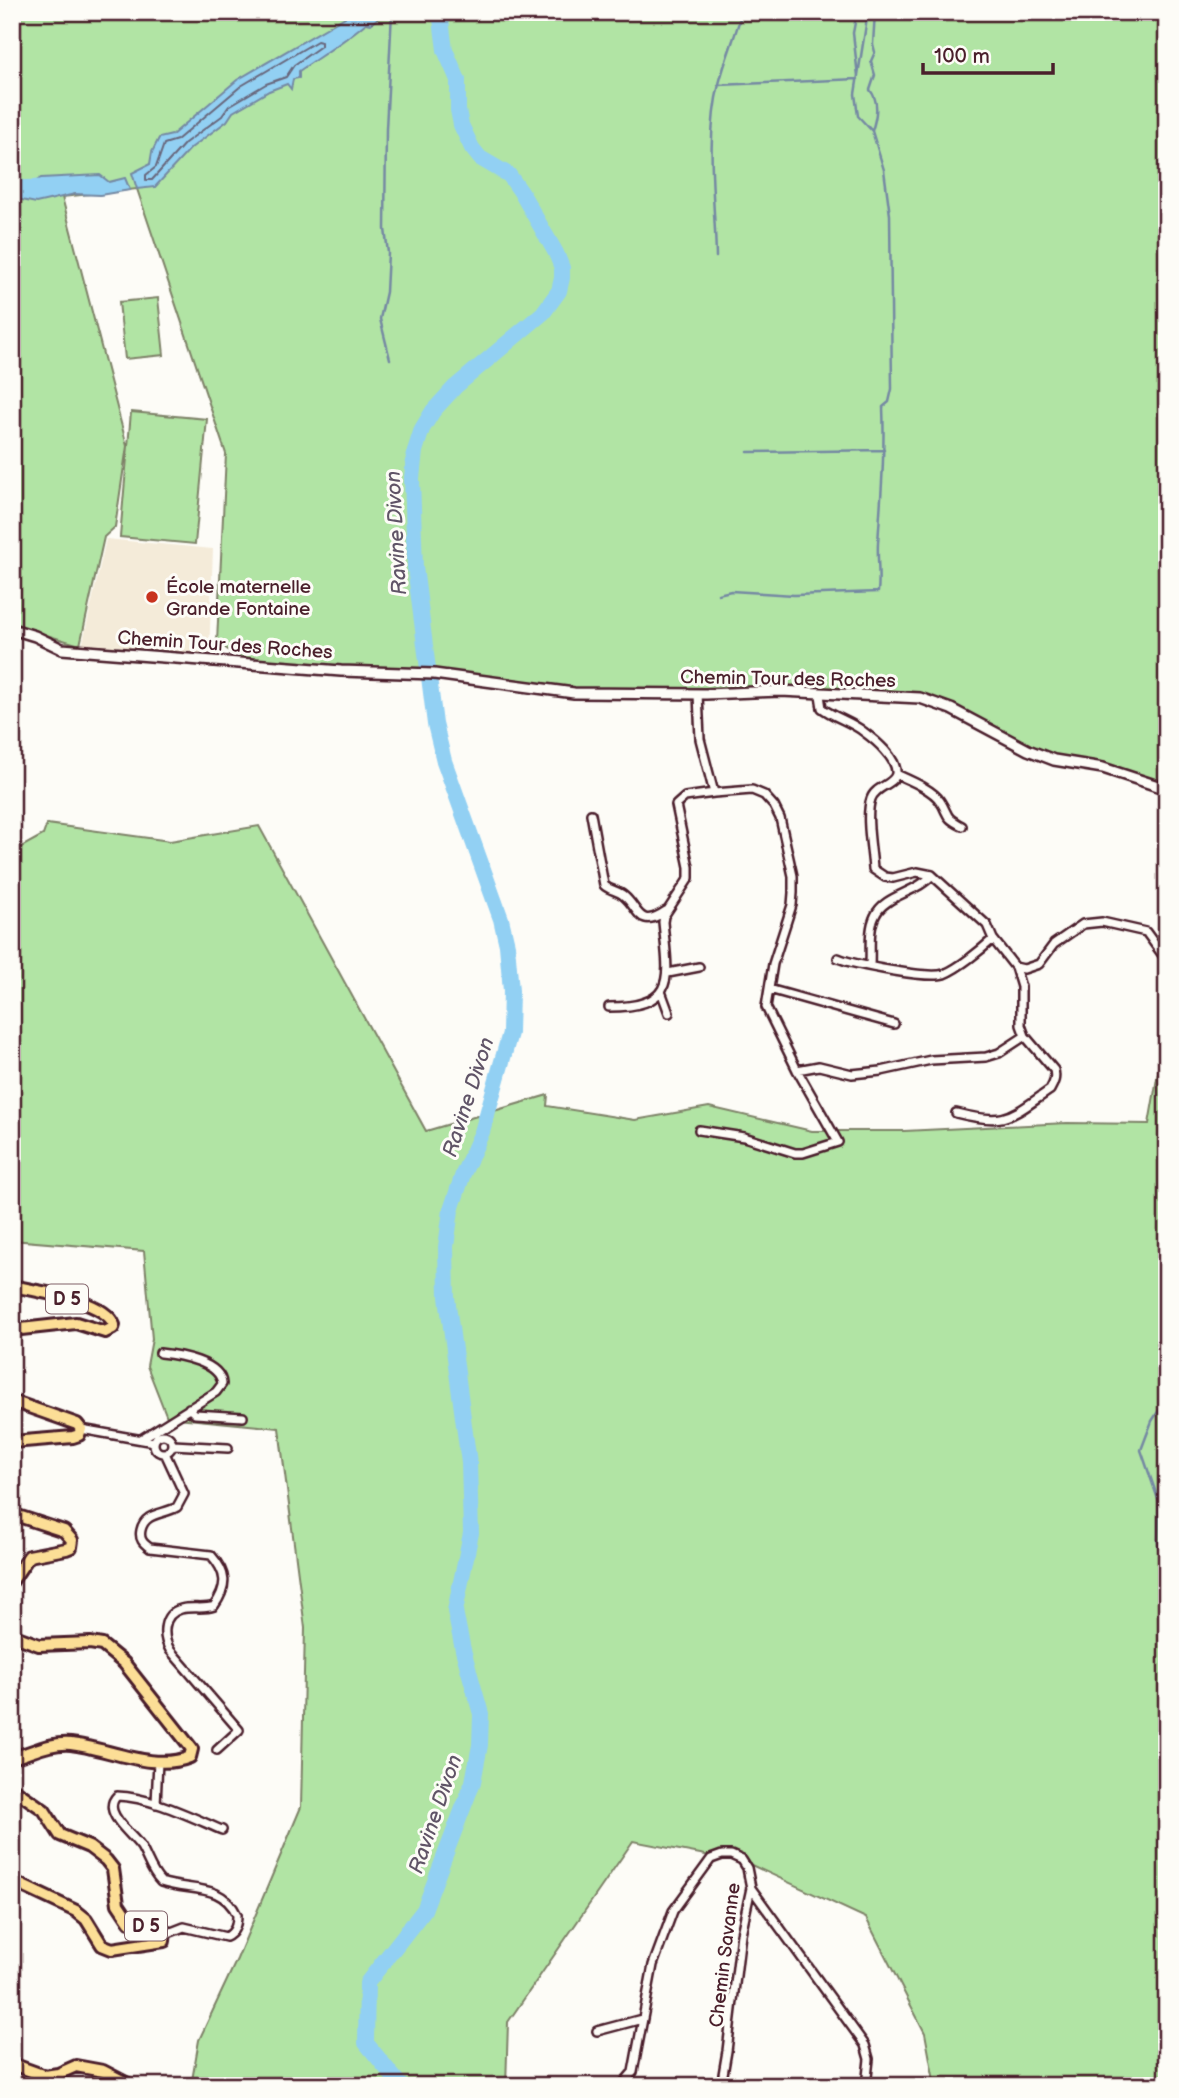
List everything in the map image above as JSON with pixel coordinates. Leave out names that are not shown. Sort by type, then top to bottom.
[{"type":"main road","name":"D 5","points":[[12,1286],[90,1305],[108,1315],[114,1325],[105,1332],[76,1323],[12,1329]]},
{"type":"main road","points":[[12,1401],[77,1424],[81,1429],[79,1435],[73,1437],[12,1442]]},
{"type":"main road","points":[[12,1514],[64,1531],[72,1541],[71,1546],[66,1549],[29,1556],[12,1581]]},
{"type":"main road","points":[[12,1635],[40,1644],[99,1644],[114,1653],[192,1749],[190,1757],[183,1760],[158,1761],[72,1744],[55,1744],[12,1758]]},
{"type":"main road","name":"D 5","points":[[12,1788],[44,1810],[60,1835],[89,1847],[106,1860],[113,1869],[118,1904],[130,1922],[158,1927],[166,1934],[164,1941],[112,1949],[102,1945],[86,1919],[76,1911],[12,1881]]},
{"type":"main road","points":[[12,2064],[45,2076],[76,2066],[103,2071],[132,2086]]},
{"type":"street","name":"Chemin Tour des Roches","points":[[12,629],[62,649],[341,671],[435,674],[574,693],[698,694],[781,691],[820,695],[903,696],[936,702],[1028,750],[1054,760],[1103,768],[1167,789]]},
{"type":"street","points":[[698,694],[700,739],[714,793]]},
{"type":"street","points":[[820,695],[822,708],[832,716],[863,730],[895,764],[896,774],[893,780],[878,788],[871,797],[869,808],[873,869],[893,878],[918,872],[932,875],[986,925],[993,939],[1015,967],[1021,987],[1021,1026],[1025,1036],[1056,1076],[1050,1090],[1011,1116],[995,1121],[956,1113]]},
{"type":"street","points":[[896,774],[934,795],[945,814],[962,826]]},
{"type":"street","points":[[669,1013],[662,994],[668,973],[663,922],[667,910],[688,878],[689,867],[676,805],[685,797],[752,790],[764,795],[780,818],[793,876],[793,893],[766,1007],[797,1070],[838,1142],[795,1153],[726,1133],[699,1130]]},
{"type":"street","points":[[591,814],[604,884],[608,890],[621,893],[635,912],[642,916],[658,916],[667,910]]},
{"type":"street","points":[[870,965],[872,926],[878,911],[888,902],[923,885],[932,875]]},
{"type":"street","points":[[1015,967],[1024,969],[1034,966],[1043,960],[1054,944],[1083,924],[1102,922],[1146,932],[1167,961]]},
{"type":"street","points":[[838,958],[853,964],[930,975],[944,974],[993,939]]},
{"type":"street","points":[[668,973],[699,967]]},
{"type":"street","points":[[769,989],[894,1024]]},
{"type":"street","points":[[609,1007],[647,1001],[662,994]]},
{"type":"street","points":[[797,1070],[819,1066],[852,1074],[881,1071],[930,1060],[975,1059],[999,1053],[1025,1036]]},
{"type":"street","points":[[141,1439],[216,1392],[222,1384],[222,1378],[213,1367],[160,1353]]},
{"type":"street","points":[[189,1408],[195,1414],[243,1417]]},
{"type":"street","points":[[81,1429],[154,1442]]},
{"type":"street","points":[[154,1442],[162,1435],[169,1436],[173,1445]]},
{"type":"street","points":[[154,1442],[158,1451],[165,1453],[184,1494],[177,1507],[149,1516],[143,1522],[139,1535],[150,1548],[211,1555],[226,1576],[225,1586],[214,1606],[205,1609],[183,1608],[174,1612],[163,1631],[170,1650],[239,1730],[216,1750]]},
{"type":"street","points":[[165,1453],[173,1445],[228,1448]]},
{"type":"street","points":[[156,1804],[158,1761]]},
{"type":"street","points":[[166,1934],[184,1927],[226,1937],[235,1929],[237,1915],[217,1893],[161,1882],[151,1869],[142,1849],[114,1815],[112,1803],[117,1796],[156,1804],[222,1830]]},
{"type":"street","name":"Chemin Savanne","points":[[621,2086],[633,2072],[653,1965],[673,1911],[711,1859],[731,1855],[742,1860],[750,1876],[751,1888],[741,1934],[721,2086]]},
{"type":"street","points":[[751,1888],[865,2045],[869,2059],[866,2086]]},
{"type":"street","points":[[597,2031],[642,2019]]},
{"type":"shaded area","name":"École maternelle Grande Fontaine","points":[[106,539],[213,549],[209,655],[82,646]]},
{"type":"green space","points":[[12,12],[1167,12],[1167,789],[1103,768],[1054,760],[951,709],[903,696],[574,693],[434,674],[241,659],[217,642],[226,454],[137,189],[62,197],[127,446],[115,527],[104,537],[80,645],[12,625]]},
{"type":"green space","points":[[158,298],[164,355],[125,359],[119,302]]},
{"type":"green space","points":[[131,412],[207,419],[195,544],[120,537]]},
{"type":"green space","points":[[47,824],[170,841],[259,826],[426,1131],[548,1095],[547,1106],[635,1120],[709,1107],[812,1131],[904,1131],[1067,1123],[1149,1124],[1167,1021],[1167,2086],[935,2086],[925,2033],[866,1918],[747,1863],[633,1841],[508,2022],[506,2086],[191,2086],[199,2040],[237,1959],[301,1807],[305,1628],[279,1428],[167,1417],[147,1366],[152,1339],[144,1251],[12,1240],[12,852],[43,835]]},
{"type":"water","points":[[345,12],[394,12],[392,19],[388,13],[371,24],[366,23],[299,71],[299,78],[293,79],[291,89],[287,84],[269,91],[233,112],[227,121],[191,148],[155,187],[137,189],[132,173],[150,164],[159,138],[172,135],[237,80],[345,17]]},
{"type":"water","points":[[100,175],[109,182],[125,178],[130,190],[100,195],[75,194],[36,203],[12,198],[12,182],[17,181],[29,186],[41,178]]},
{"type":"waterway","points":[[390,359],[380,319],[386,292],[388,253],[385,229],[386,129],[392,12]]},
{"type":"waterway","name":"Ravine Divon","points":[[401,2086],[366,2043],[367,1983],[424,1910],[473,1782],[480,1745],[481,1714],[455,1611],[471,1533],[469,1463],[447,1297],[446,1247],[451,1210],[463,1174],[482,1132],[510,1033],[511,991],[507,945],[501,919],[444,761],[435,724],[415,567],[412,478],[415,451],[422,429],[433,411],[455,387],[543,313],[559,291],[562,278],[562,268],[556,253],[521,192],[509,175],[480,158],[461,125],[458,80],[445,50],[440,12]]},
{"type":"waterway","points":[[650,12],[731,12],[740,19]]},
{"type":"waterway","points":[[716,257],[712,127],[719,84],[742,12]]},
{"type":"waterway","points":[[857,12],[853,33],[858,76]]},
{"type":"waterway","points":[[718,594],[731,591],[794,595],[878,592],[883,407],[889,402],[892,389],[890,215],[884,170],[872,131],[858,116],[855,94],[868,12]]},
{"type":"waterway","points":[[872,131],[876,110],[870,90],[875,75],[871,61],[875,52],[875,12]]},
{"type":"waterway","points":[[718,85],[858,79]]},
{"type":"waterway","points":[[12,185],[42,184]]},
{"type":"waterway","points":[[748,452],[884,450]]},
{"type":"waterway","points":[[1167,1398],[1152,1421],[1141,1450],[1159,1502],[1158,1542],[1161,1565],[1167,1581]]},
{"type":"place","name":"École maternelle Grande Fontaine","points":[[152,597]]}]
